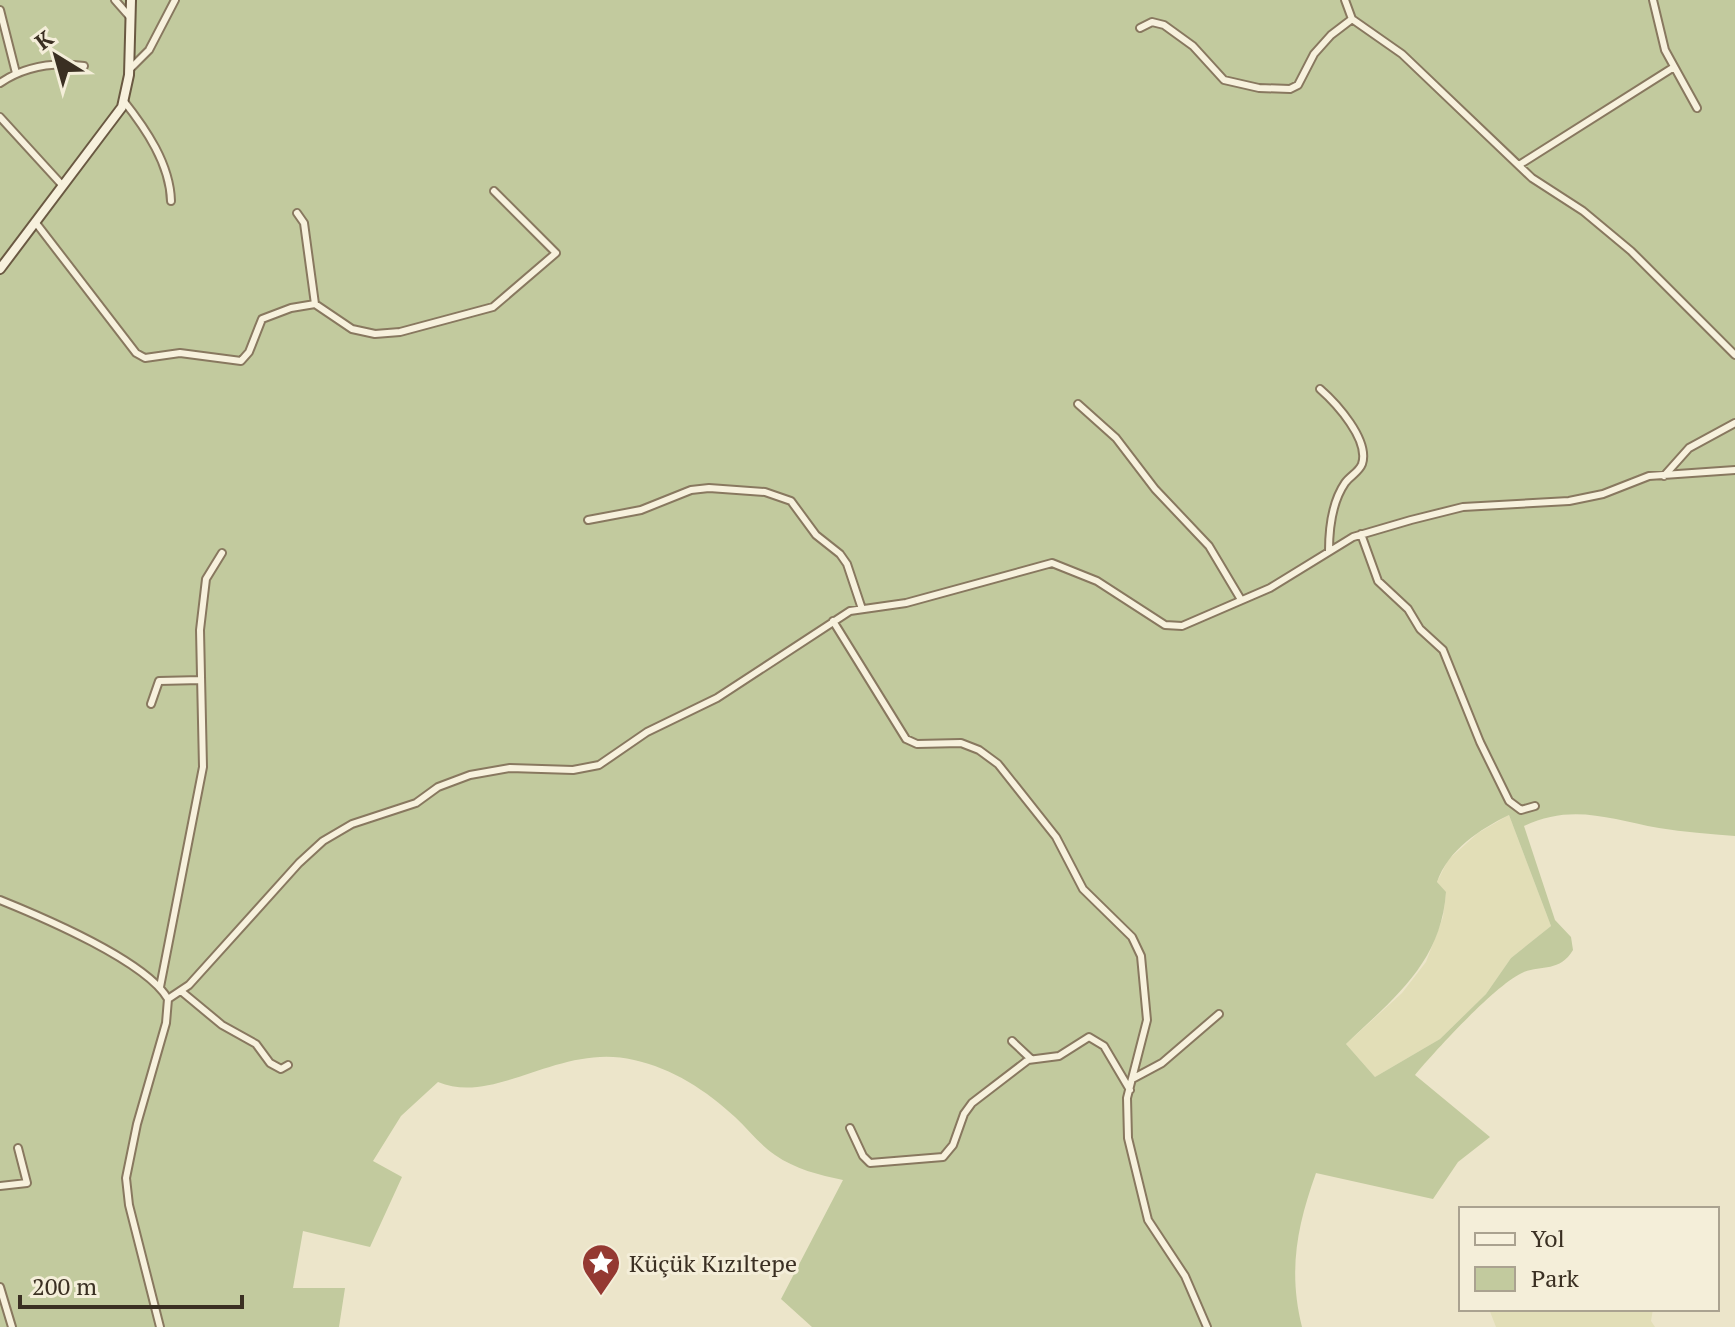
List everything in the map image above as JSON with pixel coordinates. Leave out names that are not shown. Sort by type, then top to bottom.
[{"type":"street","points":[[115,0],[130,17]]},
{"type":"street","points":[[0,269],[123,100],[129,70],[131,0]]},
{"type":"street","points":[[129,70],[149,50],[175,0]]},
{"type":"street","points":[[1345,0],[1352,19],[1402,54],[1519,165],[1631,251],[1735,355]]},
{"type":"street","points":[[1653,0],[1665,50],[1697,108]]},
{"type":"street","points":[[0,10],[16,73]]},
{"type":"street","points":[[1140,28],[1152,22],[1164,25],[1202,54],[1224,80],[1259,88],[1290,89],[1298,85],[1314,54],[1352,19]]},
{"type":"street","points":[[0,83],[16,73],[61,62],[84,66]]},
{"type":"street","points":[[1519,165],[1674,67]]},
{"type":"street","points":[[123,100],[141,124],[167,172],[171,201]]},
{"type":"street","points":[[0,117],[63,186]]},
{"type":"street","points":[[36,223],[136,353],[145,358],[180,353],[241,361],[249,352],[262,319],[291,308],[315,304],[345,326],[386,334],[463,317],[499,304],[556,253],[494,191]]},
{"type":"street","points":[[297,213],[304,223],[315,304]]},
{"type":"street","points":[[1320,389],[1354,431],[1363,454],[1360,468],[1340,492],[1333,513],[1329,551]]},
{"type":"street","points":[[1078,404],[1116,438],[1155,489],[1209,546],[1240,598]]},
{"type":"street","points":[[1664,476],[1689,448],[1735,423]]},
{"type":"street","points":[[168,999],[181,991],[299,863],[323,841],[352,824],[416,803],[438,787],[470,775],[510,768],[573,770],[599,765],[647,732],[717,698],[850,611],[906,603],[1052,563],[1097,581],[1157,621],[1173,626],[1191,622],[1240,598],[1270,588],[1361,534],[1463,507],[1569,501],[1603,494],[1649,476],[1735,470]]},
{"type":"street","points":[[588,520],[641,510],[691,490],[709,488],[765,492],[791,501],[816,535],[840,554],[847,564],[862,609]]},
{"type":"street","points":[[1361,534],[1378,581],[1408,609],[1420,629],[1443,650],[1480,742],[1509,801],[1521,810],[1535,806]]},
{"type":"street","points":[[160,987],[203,767],[200,630],[206,579],[222,553]]},
{"type":"street","points":[[833,621],[906,739],[917,744],[961,743],[979,750],[998,764],[1056,837],[1083,889],[1132,937],[1141,956],[1147,1020],[1125,1118],[1147,1214],[1185,1276],[1207,1327]]},
{"type":"street","points":[[151,704],[159,681],[201,680]]},
{"type":"street","points":[[0,900],[142,971],[168,999],[166,1023],[137,1124],[126,1178],[129,1205],[160,1327]]},
{"type":"street","points":[[181,991],[222,1025],[256,1044],[274,1067],[281,1069],[288,1065]]},
{"type":"street","points":[[1134,1078],[1162,1063],[1219,1014]]},
{"type":"street","points":[[850,1128],[863,1156],[870,1163],[943,1157],[953,1145],[964,1114],[972,1103],[1031,1059],[1059,1056],[1080,1039],[1093,1037],[1104,1046],[1130,1090]]},
{"type":"street","points":[[1012,1041],[1031,1059]]},
{"type":"street","points":[[18,1148],[27,1183],[35,1190]]},
{"type":"street","points":[[0,1186],[27,1183]]},
{"type":"street","points":[[0,1287],[12,1327]]},
{"type":"shaded area","points":[[1509,815],[1551,926],[1511,958],[1486,994],[1440,1039],[1375,1077],[1346,1044],[1402,993],[1426,962],[1443,917],[1446,893],[1437,882],[1448,860],[1478,833]]},
{"type":"shaded area","points":[[1490,1311],[1653,1311],[1651,1321],[1655,1327],[1496,1327]]},
{"type":"green space","points":[[0,0],[1735,0],[1735,836],[1575,814],[1558,815],[1524,826],[1555,920],[1571,937],[1573,950],[1557,965],[1524,972],[1498,989],[1415,1075],[1490,1137],[1458,1162],[1433,1199],[1316,1173],[1300,1230],[1295,1268],[1302,1327],[812,1327],[781,1299],[843,1180],[808,1171],[783,1160],[713,1098],[675,1075],[634,1060],[607,1057],[580,1059],[483,1086],[460,1087],[438,1082],[401,1116],[373,1161],[402,1177],[370,1247],[303,1231],[293,1288],[345,1288],[339,1327],[0,1327]],"holes":[[[1509,815],[1551,926],[1511,958],[1486,994],[1440,1039],[1375,1077],[1346,1044],[1397,994],[1425,959],[1442,917],[1446,892],[1437,882],[1449,860],[1476,834]]]},
{"type":"place","name":"Küçük Kızıltepe","points":[[601,1297]]}]
